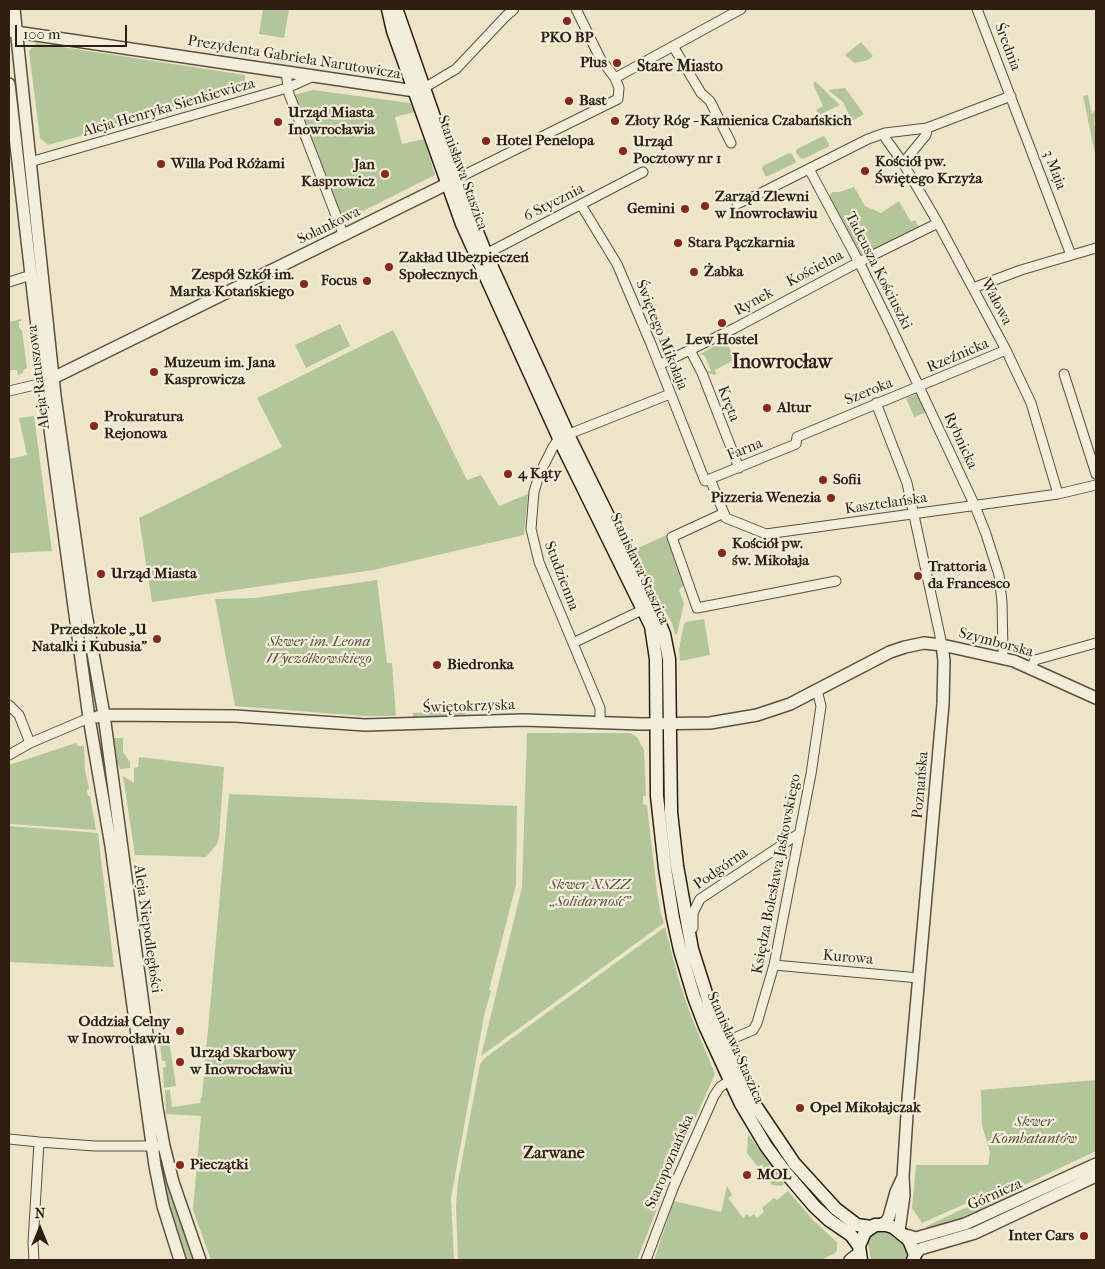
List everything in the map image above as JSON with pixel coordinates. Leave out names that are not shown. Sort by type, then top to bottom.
[{"type":"main road","name":"Stanisława Staszica","points":[[388,9],[393,31],[420,90]]},
{"type":"main road","name":"Stanisława Staszica","points":[[396,9],[420,90],[451,182],[482,256],[651,626],[663,724],[670,812],[682,900],[692,948],[712,1012],[756,1105],[794,1163],[836,1209],[857,1225],[893,1227],[901,1232]]},
{"type":"main road","name":"Stanisława Staszica","points":[[663,724],[657,796],[673,918],[694,997],[729,1081],[754,1126],[790,1178],[814,1206],[829,1220],[851,1235],[857,1255]]},
{"type":"main road","points":[[857,1255],[865,1232],[875,1226]]},
{"type":"main road","points":[[901,1232],[909,1240],[914,1258]]},
{"type":"street","name":"Aleja Ratuszowa","points":[[14,9],[13,32],[30,162],[48,381]]},
{"type":"street","points":[[420,90],[456,69],[514,9]]},
{"type":"street","points":[[576,9],[602,60],[615,78],[741,9]]},
{"type":"street","name":"Średnia","points":[[977,9],[1011,96]]},
{"type":"street","name":"Prezydenta Gabriela Narutowicza","points":[[13,32],[420,90]]},
{"type":"street","points":[[673,46],[701,93],[710,101],[732,143]]},
{"type":"street","points":[[286,72],[287,88],[344,236]]},
{"type":"street","name":"Aleja Henryka Sienkiewicza","points":[[30,162],[287,88],[314,76]]},
{"type":"street","name":"Solankowa","points":[[9,390],[48,381],[618,99],[619,88],[615,78]]},
{"type":"street","name":"Aleja Ratuszowa","points":[[9,84],[14,166],[48,381],[80,609],[89,718]]},
{"type":"street","points":[[737,204],[860,142],[884,133],[927,128],[1011,96]]},
{"type":"street","name":"3 Maja","points":[[1011,96],[1071,255]]},
{"type":"street","points":[[902,163],[926,135],[927,128]]},
{"type":"street","name":"Wałowa","points":[[884,133],[938,223],[1006,350],[1031,403],[1058,494]]},
{"type":"street","name":"Tadeusza Kościuszki","points":[[809,169],[859,262],[920,387]]},
{"type":"street","name":"6 Stycznia","points":[[482,256],[644,172]]},
{"type":"street","name":"Świętego Mikołaja","points":[[581,205],[617,264],[670,394],[707,480],[724,513]]},
{"type":"street","name":"Kościelna","points":[[786,300],[938,223]]},
{"type":"street","points":[[973,288],[1021,270],[1096,248]]},
{"type":"street","points":[[9,282],[31,275]]},
{"type":"street","name":"Rynek","points":[[659,365],[735,328],[786,300]]},
{"type":"street","name":"Kręta","points":[[690,350],[702,373],[739,468]]},
{"type":"street","name":"Rzeźnicka","points":[[920,387],[1006,350]]},
{"type":"street","points":[[1064,374],[1096,474]]},
{"type":"street","name":"Szeroka","points":[[796,444],[797,436],[920,387]]},
{"type":"street","name":"Rybnicka","points":[[920,387],[975,506],[999,575],[1004,652],[1002,658]]},
{"type":"street","points":[[564,436],[670,394]]},
{"type":"street","name":"Poznańska","points":[[876,403],[907,484],[944,661],[943,704],[903,1177],[904,1195],[901,1232]]},
{"type":"street","name":"Studzienna","points":[[564,436],[553,447],[539,475],[534,492],[531,529],[539,562],[600,708],[600,722]]},
{"type":"street","name":"Farna","points":[[707,480],[796,444]]},
{"type":"street","name":"Kasztelańska","points":[[724,513],[726,518],[766,534],[1058,494],[1096,485]]},
{"type":"street","points":[[724,513],[672,537],[697,608],[836,581]]},
{"type":"street","name":"Aleja Ratuszowa","points":[[80,609],[104,715]]},
{"type":"street","points":[[573,643],[638,612]]},
{"type":"street","name":"Świętokrzyska","points":[[9,755],[30,743],[89,718],[104,715],[235,716],[365,725],[523,720],[663,724],[710,723],[757,715],[790,704],[880,657],[905,647],[924,643],[942,645]]},
{"type":"street","points":[[1031,667],[1035,660],[1096,643]]},
{"type":"street","name":"Szymborska","points":[[942,645],[1002,658],[1031,667],[1096,698]]},
{"type":"street","name":"Księdza Bolesława Jaśkowskiego","points":[[725,1042],[753,1030],[757,1023],[774,965],[800,833],[821,706],[817,690]]},
{"type":"street","points":[[9,706],[19,715],[30,743]]},
{"type":"street","name":"Aleja Niepodległości","points":[[104,715],[157,1108],[163,1206],[180,1260]]},
{"type":"street","name":"Aleja Niepodległości","points":[[89,718],[158,1147],[200,1260]]},
{"type":"street","name":"Podgórna","points":[[692,948],[693,913],[700,899],[800,833]]},
{"type":"street","name":"Kurowa","points":[[774,965],[919,978]]},
{"type":"street","name":"Staropoznańska","points":[[646,1260],[674,1186],[713,1099],[718,1089],[729,1081]]},
{"type":"street","points":[[9,1139],[158,1147]]},
{"type":"street","points":[[34,1260],[33,1243],[40,1142]]},
{"type":"street","name":"Górnicza","points":[[901,1232],[909,1237],[916,1238],[965,1224],[1096,1164]]},
{"type":"street","name":"Górnicza","points":[[914,1258],[920,1250],[975,1233],[1096,1176]]},
{"type":"street","name":"Poznańska","points":[[875,1226],[886,1222],[889,1217],[896,1192],[903,1177]]},
{"type":"green space","points":[[263,9],[289,9],[284,38],[259,34]]},
{"type":"green space","points":[[861,42],[873,56],[868,60],[855,63],[845,55]]},
{"type":"green space","points":[[36,43],[245,75],[245,91],[48,145],[40,138],[29,51]]},
{"type":"green space","points":[[815,81],[840,105],[819,115],[816,110],[823,106],[813,84]]},
{"type":"green space","points":[[845,88],[864,114],[852,121],[843,102],[828,90]]},
{"type":"green space","points":[[313,90],[410,103],[415,112],[395,117],[402,144],[424,139],[435,175],[343,221],[293,95]]},
{"type":"green space","points":[[1088,95],[1092,114],[1096,109],[1094,123],[1096,131],[1096,159],[1083,96]]},
{"type":"green space","points":[[823,136],[829,144],[828,147],[803,159],[800,158],[796,152],[797,149]]},
{"type":"green space","points":[[789,153],[792,154],[796,161],[795,163],[765,176],[763,166]]},
{"type":"green space","points":[[854,187],[865,206],[881,213],[899,201],[911,222],[915,220],[919,228],[865,256],[860,253],[829,197],[832,192],[839,192]]},
{"type":"green space","points":[[21,319],[19,327],[22,331],[27,368],[18,375],[17,370],[11,370],[10,373],[9,322]]},
{"type":"green space","points":[[340,324],[350,346],[306,368],[295,345]]},
{"type":"green space","points":[[393,330],[467,480],[481,475],[499,506],[528,494],[524,535],[373,570],[152,602],[139,518],[282,447],[257,398]]},
{"type":"green space","points":[[725,341],[736,359],[715,370],[715,375],[705,372],[711,371],[705,356],[700,354]]},
{"type":"green space","points":[[919,393],[927,412],[914,417],[906,398]]},
{"type":"green space","points":[[34,416],[52,551],[9,553],[9,459],[27,455],[19,418]]},
{"type":"green space","points":[[667,535],[684,585],[679,590],[684,603],[677,635],[633,550]]},
{"type":"green space","name":"Skwer im. Leona Wyczółkowskiego","points":[[377,580],[387,663],[392,663],[396,716],[363,716],[235,706],[215,599],[255,598]]},
{"type":"green space","points":[[704,619],[710,655],[680,661],[679,649],[684,624]]},
{"type":"green space","points":[[463,704],[465,714],[463,715],[413,717],[413,713],[461,710],[461,705]]},
{"type":"green space","name":"Skwer NSZZ „Solidarność”","points":[[527,733],[630,733],[637,737],[644,750],[646,796],[643,796],[643,804],[647,805],[657,892],[664,923],[481,1056],[522,887]]},
{"type":"green space","points":[[114,738],[123,738],[123,752],[130,762],[130,768],[120,769]]},
{"type":"green space","points":[[76,743],[78,746],[84,746],[85,770],[89,789],[87,790],[88,796],[90,796],[96,830],[9,824],[9,765]]},
{"type":"green space","points":[[139,757],[224,767],[219,838],[217,844],[206,857],[135,855],[123,776],[134,783],[134,768],[138,767]]},
{"type":"green space","points":[[229,794],[517,806],[516,885],[489,990],[491,991],[484,1016],[451,1198],[454,1260],[211,1260],[193,1210],[201,1116],[166,1114],[165,1090],[170,1090],[172,1107],[200,1103],[202,1097]]},
{"type":"green space","points":[[9,826],[98,833],[114,967],[9,962]]},
{"type":"green space","points":[[665,927],[679,981],[715,1074],[671,1173],[637,1260],[458,1260],[456,1206],[458,1181],[480,1064],[486,1057]]},
{"type":"green space","points":[[163,1034],[164,1041],[169,1041],[176,1086],[164,1088],[163,1068],[166,1067],[165,1061],[162,1061],[159,1035]]},
{"type":"green space","name":"Skwer Kombatantów","points":[[1096,1080],[1096,1151],[1022,1186],[1001,1188],[922,1223],[912,1208],[916,1165],[988,1165],[990,1152],[982,1125],[981,1090]]},
{"type":"green space","points":[[748,1134],[784,1184],[782,1186],[772,1185],[761,1169],[764,1167],[762,1164],[758,1167],[747,1153]]},
{"type":"green space","points":[[158,1154],[161,1154],[195,1260],[184,1260],[167,1204]]},
{"type":"green space","points":[[1035,1185],[978,1215],[925,1231],[927,1226],[969,1206],[978,1205],[1004,1194],[1019,1192]]},
{"type":"green space","points":[[727,1186],[732,1195],[728,1198],[743,1218],[747,1214],[750,1217],[754,1214],[757,1218],[764,1212],[762,1208],[774,1198],[777,1200],[788,1191],[814,1221],[837,1242],[837,1250],[821,1260],[654,1260],[674,1201],[721,1212]]},
{"type":"green space","points":[[878,1232],[892,1234],[900,1243],[906,1245],[908,1250],[905,1260],[871,1260],[867,1239]]},
{"type":"place","name":"PKO BP","points":[[567,21]]},
{"type":"place","name":"Plus","points":[[617,63]]},
{"type":"place","name":"Bast","points":[[569,101]]},
{"type":"place","name":"Złoty Róg - Kamienica Czabańskich","points":[[615,121]]},
{"type":"place","name":"Urząd Miasta Inowrocławia","points":[[278,122]]},
{"type":"place","name":"Hotel Penelopa","points":[[486,141]]},
{"type":"place","name":"Urząd Pocztowy nr 1","points":[[623,151]]},
{"type":"place","name":"Willa Pod Różami","points":[[161,164]]},
{"type":"place","name":"Kościół pw. Świętego Krzyża","points":[[865,171]]},
{"type":"place","name":"Jan Kasprowicz","points":[[385,174]]},
{"type":"place","name":"Zarząd Zlewni w Inowrocławiu","points":[[705,206]]},
{"type":"place","name":"Gemini","points":[[685,209]]},
{"type":"place","name":"Stara Pączkarnia","points":[[678,243]]},
{"type":"place","name":"Zakład Ubezpieczeń Społecznych","points":[[389,267]]},
{"type":"place","name":"Żabka","points":[[694,272]]},
{"type":"place","name":"Focus","points":[[367,281]]},
{"type":"place","name":"Zespół Szkół im. Marka Kotańskiego","points":[[304,284]]},
{"type":"place","name":"Lew Hostel","points":[[722,323]]},
{"type":"place","name":"Muzeum im. Jana Kasprowicza","points":[[154,372]]},
{"type":"place","name":"Altur","points":[[767,408]]},
{"type":"place","name":"Prokuratura Rejonowa","points":[[94,426]]},
{"type":"place","name":"4 Kąty","points":[[508,474]]},
{"type":"place","name":"Sofii","points":[[823,480]]},
{"type":"place","name":"Pizzeria Wenezia","points":[[831,498]]},
{"type":"place","name":"Kościół pw. św. Mikołaja","points":[[722,553]]},
{"type":"place","name":"Urząd Miasta","points":[[101,574]]},
{"type":"place","name":"Trattoria da Francesco","points":[[918,576]]},
{"type":"place","name":"Przedszkole „U Natalki i Kubusia”","points":[[157,639]]},
{"type":"place","name":"Biedronka","points":[[437,665]]},
{"type":"place","name":"Oddział Celny w Inowrocławiu","points":[[180,1031]]},
{"type":"place","name":"Urząd Skarbowy w Inowrocławiu","points":[[180,1062]]},
{"type":"place","name":"Opel Mikołajczak","points":[[800,1108]]},
{"type":"place","name":"Pieczątki","points":[[180,1165]]},
{"type":"place","name":"MOL","points":[[747,1175]]},
{"type":"place","name":"Inter Cars","points":[[1084,1236]]},
{"type":"district","name":"Stare Miasto","points":[[680,67]]},
{"type":"district","name":"Inowrocław","points":[[782,363]]},
{"type":"district","name":"Zarwane","points":[[554,1154]]}]
